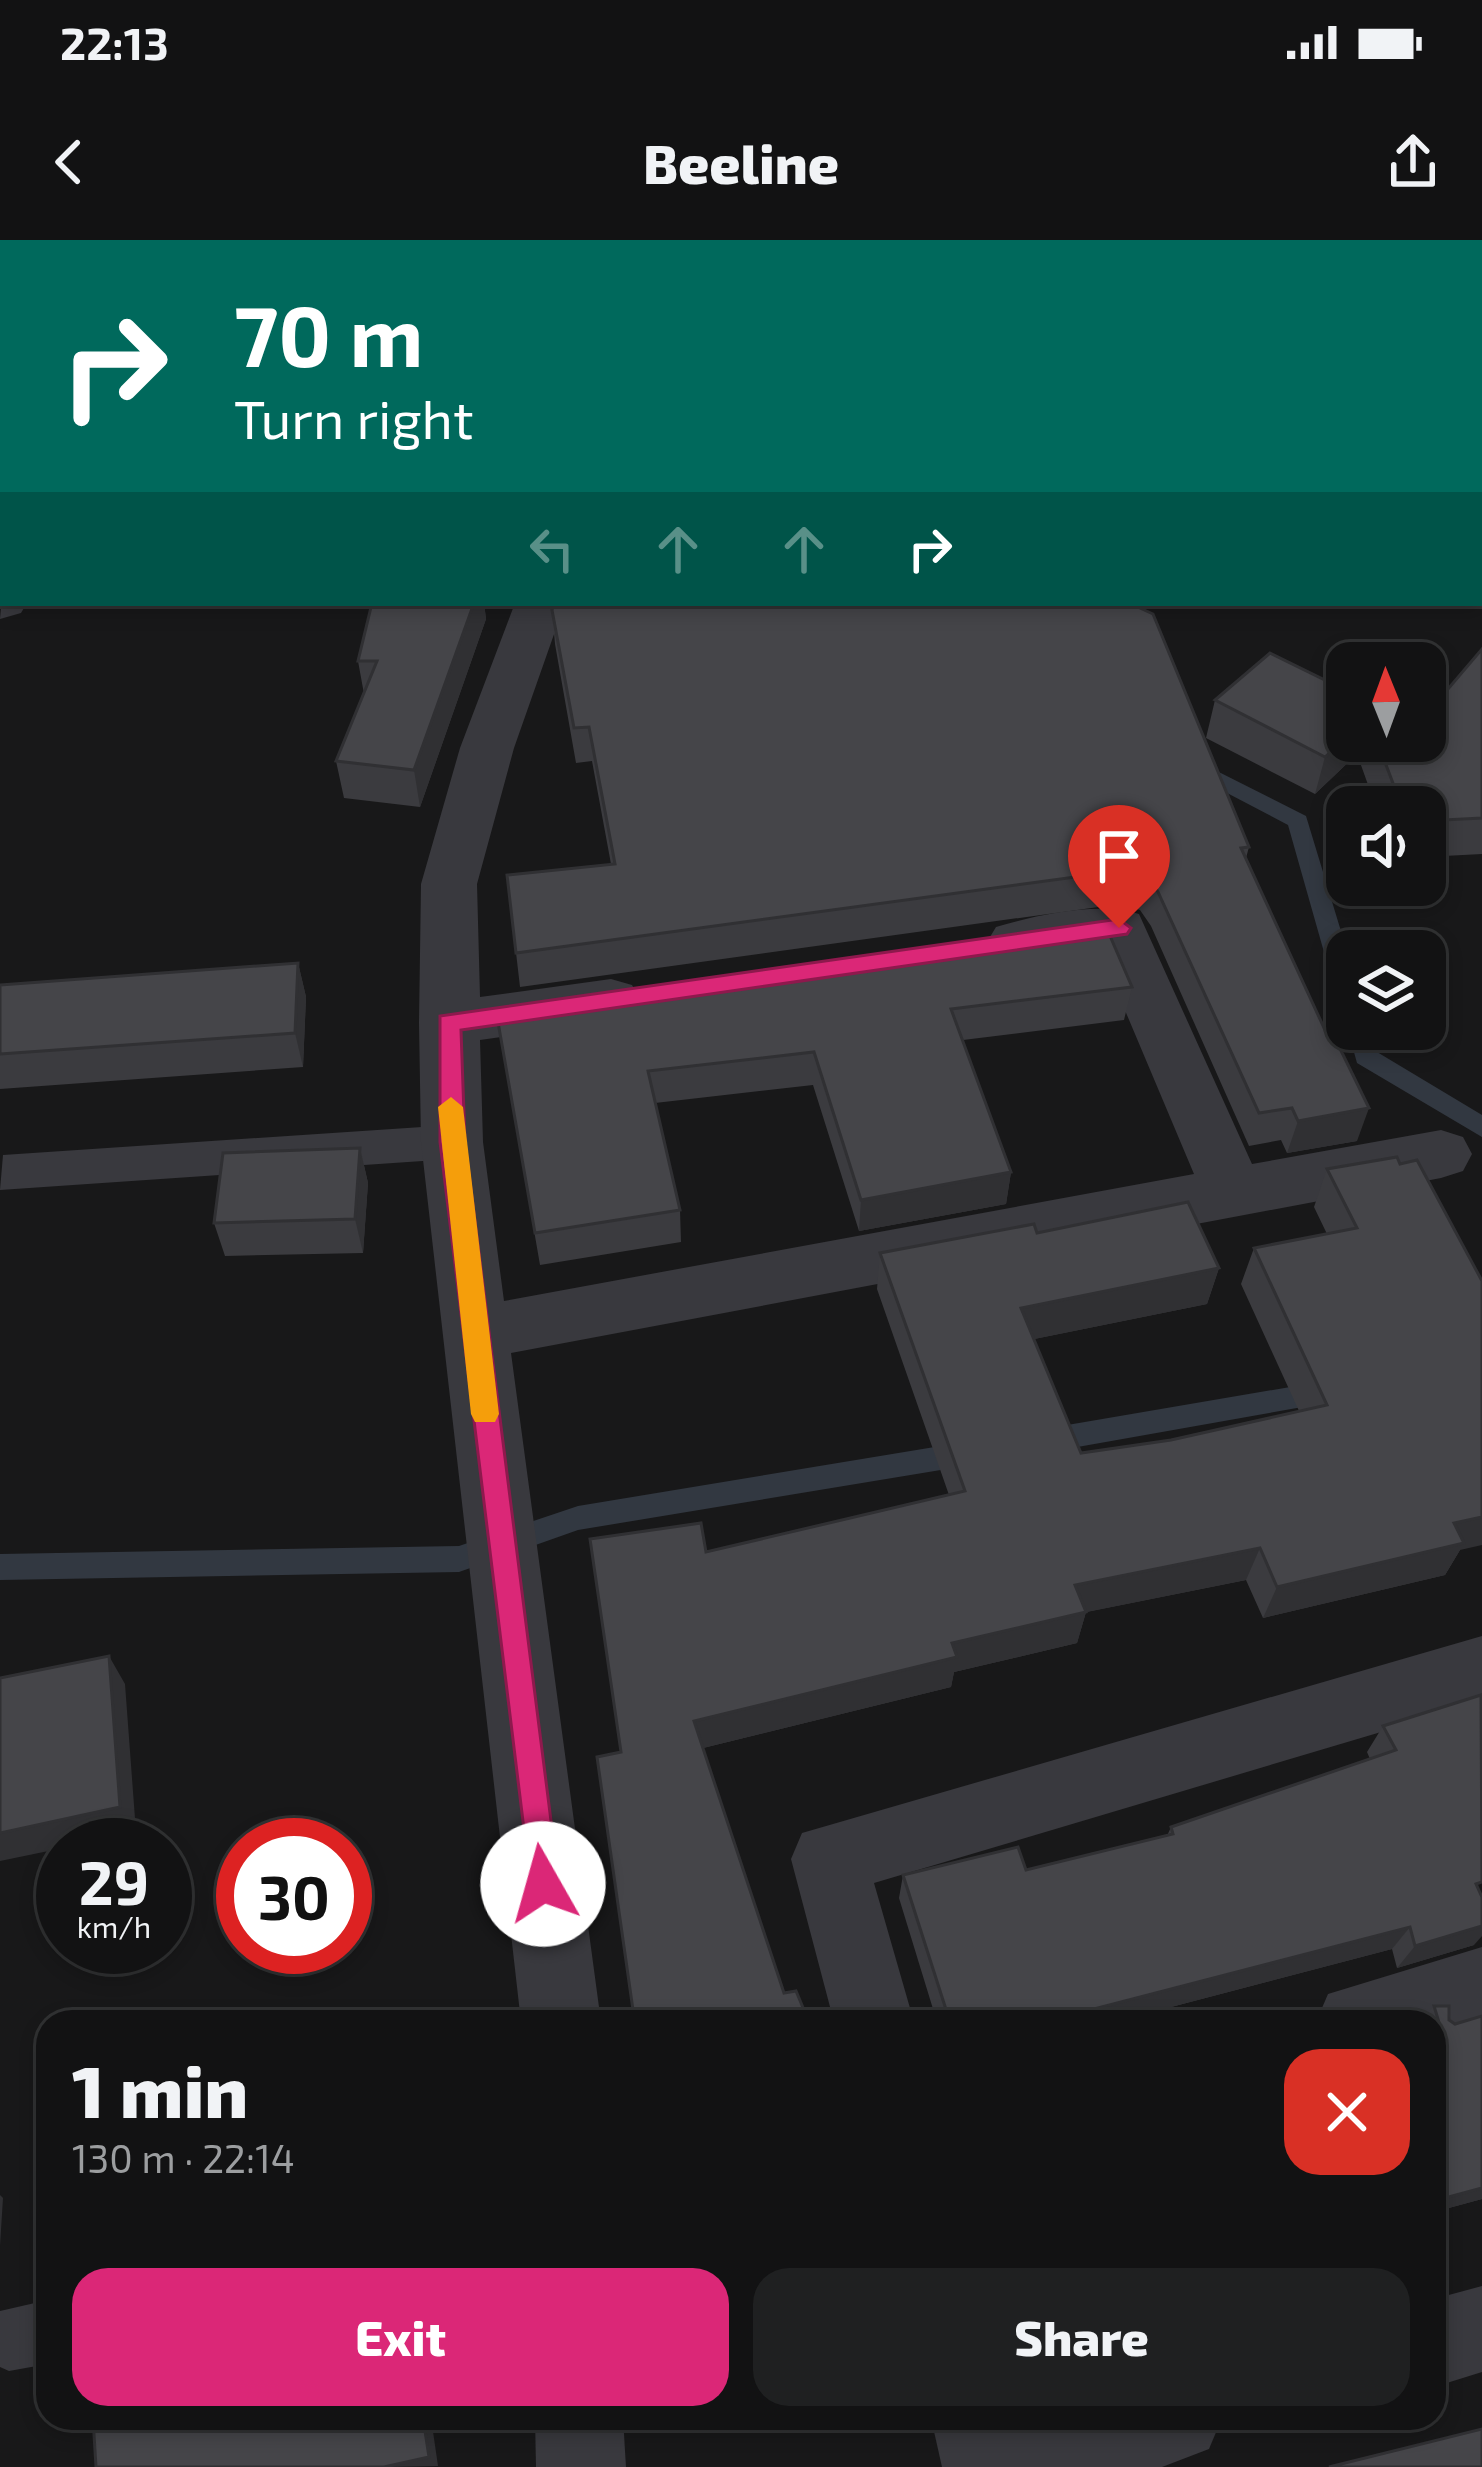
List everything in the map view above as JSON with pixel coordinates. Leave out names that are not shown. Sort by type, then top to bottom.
[{"type":"street","points":[[539,606],[487,748],[449,884],[448,1023],[452,1142],[560,2010]]},
{"type":"street","points":[[957,951],[1119,928],[1233,1192]]},
{"type":"street","points":[[448,1023],[656,993]]},
{"type":"street","points":[[475,1333],[1441,1154]]},
{"type":"street","points":[[871,2010],[829,1859],[1482,1669]]},
{"type":"street","points":[[1399,2010],[1482,1987]]},
{"type":"street","points":[[1446,2340],[1482,2329]]},
{"type":"street","points":[[579,2430],[581,2467]]},
{"type":"street","points":[[978,2430],[987,2467]]},
{"type":"street","points":[[1011,2467],[1137,2430]]},
{"type":"lane","points":[[3,1173],[452,1142]]},
{"type":"building","points":[[371,606],[473,606],[414,770],[336,761],[377,661],[358,661]]},
{"type":"building","points":[[553,606],[1136,606],[1153,614],[1249,847],[1241,848],[1326,1030],[1326,1050],[1341,1050],[1369,1108],[1298,1121],[1292,1108],[1259,1113],[1158,892],[1148,876],[1127,870],[516,953],[507,875],[615,864],[589,727],[574,728]]},
{"type":"building","points":[[1482,649],[1482,818],[1446,820],[1446,786],[1394,786],[1385,762],[1446,762],[1446,691]]},
{"type":"building","points":[[1270,653],[1326,681],[1326,756],[1325,757],[1215,700]]},
{"type":"building","points":[[1104,922],[1132,987],[951,1009],[1011,1172],[861,1200],[814,1052],[648,1071],[680,1210],[535,1233],[498,1022],[524,1019],[522,1005]]},
{"type":"building","points":[[298,963],[295,1033],[0,1054],[0,985]]},
{"type":"building","points":[[360,1148],[355,1219],[214,1223],[223,1153]]},
{"type":"building","points":[[1397,1157],[1400,1164],[1417,1160],[1482,1281],[1482,1517],[1454,1523],[1464,1543],[1277,1587],[1260,1548],[1075,1585],[1086,1612],[952,1643],[957,1657],[694,1721],[784,1993],[796,1991],[804,2010],[633,2010],[597,1757],[621,1752],[590,1539],[701,1523],[706,1552],[965,1491],[880,1253],[1034,1224],[1037,1233],[1188,1202],[1219,1268],[1021,1308],[1081,1453],[1171,1440],[1327,1405],[1254,1248],[1357,1228],[1327,1169]]},
{"type":"building","points":[[109,1656],[120,1807],[69,1818],[36,1818],[36,1825],[0,1833],[0,1678]]},
{"type":"building","points":[[1481,1695],[1482,1882],[1476,1884],[1482,1897],[1482,1926],[1415,1946],[1410,1927],[1090,2010],[946,2010],[903,1875],[1018,1847],[1026,1870],[1173,1834],[1171,1827],[1396,1750],[1383,1726]]},
{"type":"building","points":[[1434,2006],[1449,2006],[1449,2020],[1455,2024],[1482,2016],[1482,2188],[1446,2198],[1446,2010]]},
{"type":"building","points":[[1482,2429],[1482,2467],[1329,2467]]},
{"type":"building","points":[[94,2430],[425,2430],[429,2457],[384,2467],[96,2467]]},
{"type":"waterway","points":[[1193,766],[1298,821],[1329,930]]},
{"type":"waterway","points":[[1364,1050],[1366,1057],[1482,1127]]},
{"type":"waterway","points":[[1038,1442],[1325,1392]]},
{"type":"waterway","points":[[0,1567],[459,1559],[578,1518],[971,1453]]},
{"type":"slow traffic","points":[[451,1107],[485,1414]]},
{"type":"route","points":[[543,1884],[452,1142],[448,1023],[1119,928]]}]
